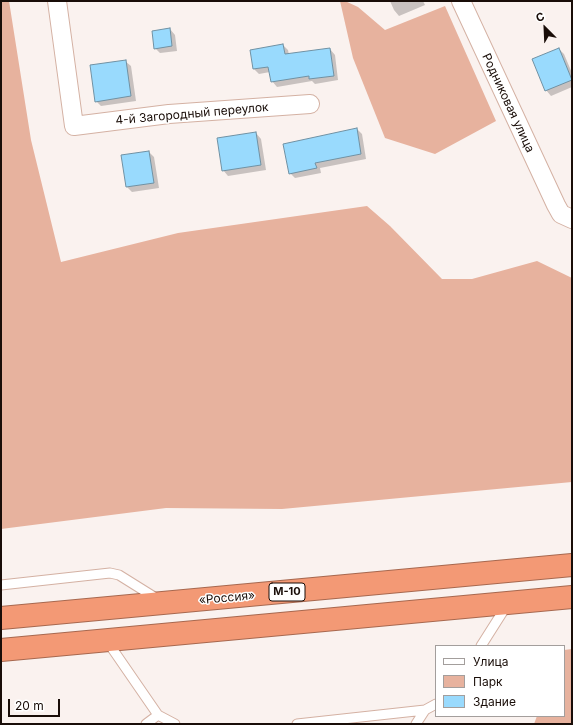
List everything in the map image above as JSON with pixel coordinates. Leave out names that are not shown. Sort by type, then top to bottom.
[{"type":"highway","name":"«Россия»","points":[[1,618],[166,604],[572,565]]},
{"type":"highway","points":[[1,650],[572,597]]},
{"type":"street","name":"4-й Загородный переулок","points":[[57,1],[74,126],[169,114],[310,104]]},
{"type":"street","name":"Родниковая улица","points":[[461,1],[556,205],[561,214],[572,219]]},
{"type":"lane","points":[[1,585],[110,573],[119,575],[166,604]]},
{"type":"lane","points":[[482,645],[508,603]]},
{"type":"lane","points":[[106,640],[158,715],[175,724]]},
{"type":"lane","points":[[297,724],[425,710],[435,705]]},
{"type":"lane","points":[[416,724],[425,710]]},
{"type":"lane","points":[[146,724],[158,715]]},
{"type":"green space","points":[[1,1],[9,1],[31,140],[61,262],[178,233],[367,206],[390,226],[442,279],[472,279],[537,261],[572,278],[572,482],[282,509],[166,508],[1,529]]},
{"type":"green space","points":[[340,1],[345,1],[358,7],[385,30],[445,6],[496,121],[435,154],[385,138],[353,58]]},
{"type":"green space","points":[[572,649],[572,724],[534,724],[537,717],[565,717],[565,650]]},
{"type":"building","points":[[170,28],[172,46],[154,49],[152,31]]},
{"type":"building","points":[[283,44],[285,54],[330,48],[334,76],[309,79],[309,76],[271,82],[268,67],[253,69],[250,50]]},
{"type":"building","points":[[559,48],[572,80],[545,91],[532,59]]},
{"type":"building","points":[[126,60],[131,96],[95,102],[90,65]]},
{"type":"building","points":[[357,128],[361,154],[315,163],[317,168],[289,174],[283,144]]},
{"type":"building","points":[[256,132],[261,165],[222,171],[217,138]]},
{"type":"building","points":[[149,151],[154,183],[126,187],[121,155]]}]
